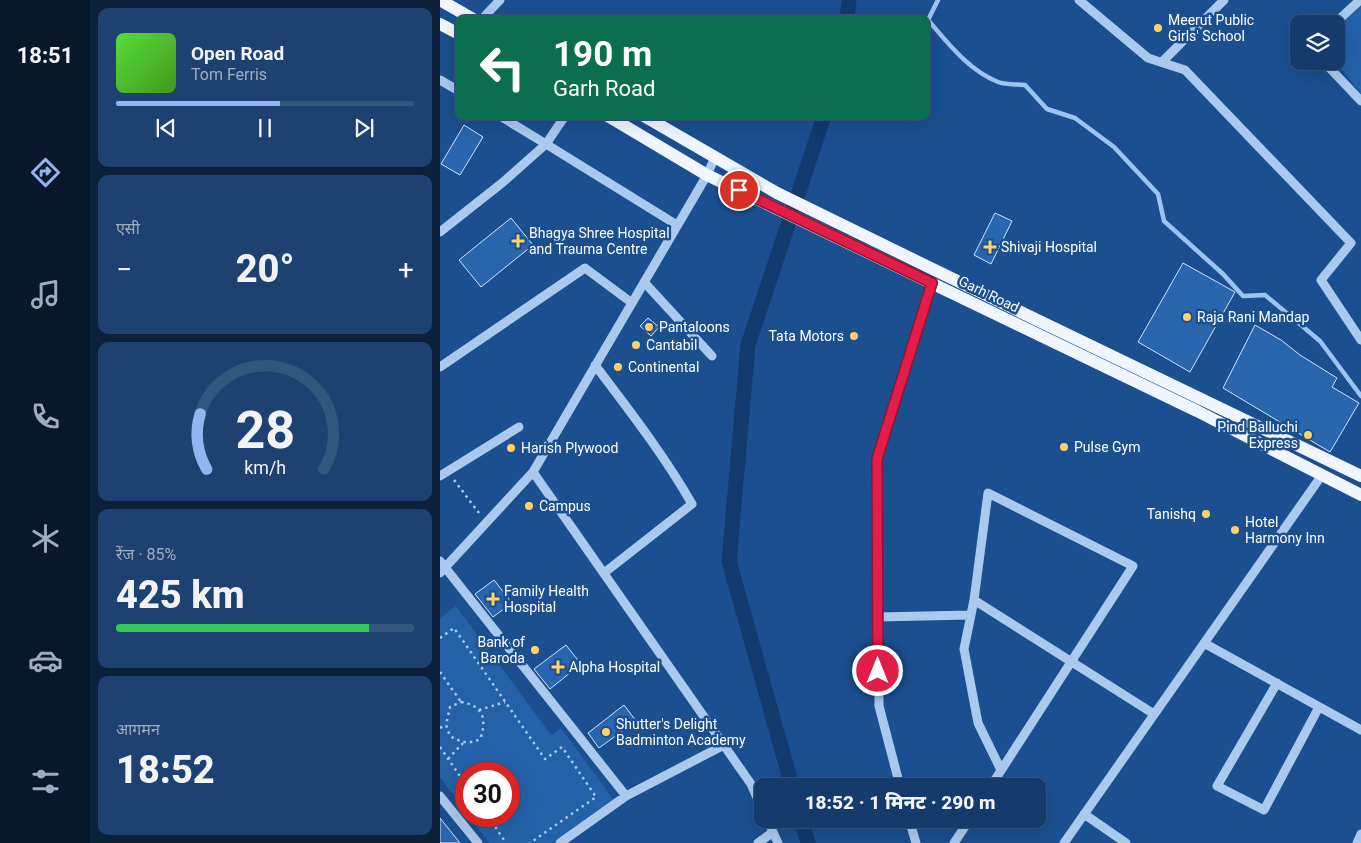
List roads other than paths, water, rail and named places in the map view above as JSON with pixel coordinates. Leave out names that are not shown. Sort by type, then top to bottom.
[{"type":"main road","points":[[440,0],[465,15]]},
{"type":"main road","points":[[440,24],[455,32]]},
{"type":"main road","name":"Garh Road","points":[[615,120],[707,175],[932,283],[1234,414],[1361,476]]},
{"type":"main road","name":"Garh Road","points":[[651,120],[778,193],[829,217],[1030,324],[1361,494]]},
{"type":"main road","points":[[1228,427],[1234,414]]},
{"type":"main road","points":[[1322,475],[1330,461]]},
{"type":"street","points":[[486,15],[500,0]]},
{"type":"street","points":[[1079,0],[1148,58],[1184,70],[1351,243],[1321,280],[1361,340]]},
{"type":"street","points":[[1162,62],[1224,0]]},
{"type":"street","points":[[1344,15],[1360,0]]},
{"type":"street","points":[[1332,70],[1361,101]]},
{"type":"street","points":[[440,80],[455,89]]},
{"type":"street","points":[[507,120],[677,225]]},
{"type":"street","points":[[440,232],[502,183],[546,144],[562,120]]},
{"type":"street","points":[[626,796],[442,567],[533,472],[707,175],[715,157]]},
{"type":"street","points":[[440,367],[585,268],[632,303]]},
{"type":"street","points":[[644,282],[712,356]]},
{"type":"street","points":[[898,778],[879,706],[877,459],[932,283]]},
{"type":"street","points":[[595,365],[638,422],[679,481],[692,504],[604,574]]},
{"type":"street","points":[[444,473],[519,428]]},
{"type":"street","points":[[533,472],[754,791]]},
{"type":"street","points":[[1064,843],[1322,475]]},
{"type":"street","points":[[996,778],[1133,566],[988,492],[974,600],[964,649],[978,723],[1001,770]]},
{"type":"street","points":[[974,600],[1154,714]]},
{"type":"street","points":[[878,617],[970,615]]},
{"type":"street","points":[[1204,643],[1361,730]]},
{"type":"street","points":[[1277,683],[1217,786],[1264,810],[1319,707]]},
{"type":"street","points":[[560,843],[626,796],[724,745]]},
{"type":"street","points":[[440,796],[478,843]]},
{"type":"street","points":[[1084,814],[1126,843]]},
{"type":"street","points":[[771,828],[778,843]]},
{"type":"street","points":[[912,828],[916,843]]},
{"type":"street","points":[[954,843],[964,828]]},
{"type":"street","points":[[758,843],[773,832]]},
{"type":"street","points":[[1357,843],[1361,834]]},
{"type":"waterway","points":[[847,15],[849,0]]},
{"type":"waterway","points":[[930,16],[938,0]]},
{"type":"waterway","points":[[930,22],[959,55],[987,77],[998,82],[1025,85],[1047,109],[1075,118],[1114,147],[1158,194],[1164,221],[1223,274],[1243,296],[1265,295],[1320,341],[1361,396]]},
{"type":"waterway","points":[[790,778],[729,561],[748,345],[823,120]]},
{"type":"waterway","points":[[804,828],[808,843]]},
{"type":"place","name":"Meerut Public Girls' School","points":[[1158,28]]},
{"type":"place","name":"Bhagya Shree Hospital and Trauma Centre","points":[[518,241]]},
{"type":"place","name":"Shivaji Hospital","points":[[990,247]]},
{"type":"place","name":"Raja Rani Mandap","points":[[1187,317]]},
{"type":"place","name":"Pantaloons","points":[[649,327]]},
{"type":"place","name":"Tata Motors","points":[[854,336]]},
{"type":"place","name":"Cantabil","points":[[636,345]]},
{"type":"place","name":"Continental","points":[[618,367]]},
{"type":"place","name":"Pind Balluchi Express","points":[[1308,435]]},
{"type":"place","name":"Pulse Gym","points":[[1064,447]]},
{"type":"place","name":"Harish Plywood","points":[[511,448]]},
{"type":"place","name":"Campus","points":[[529,506]]},
{"type":"place","name":"Tanishq","points":[[1206,514]]},
{"type":"place","name":"Hotel Harmony Inn","points":[[1235,530]]},
{"type":"place","name":"Family Health Hospital","points":[[493,599]]},
{"type":"place","name":"Bank of Baroda","points":[[535,650]]},
{"type":"place","name":"Alpha Hospital","points":[[558,667]]},
{"type":"place","name":"Shutter's Delight Badminton Academy","points":[[606,732]]}]
